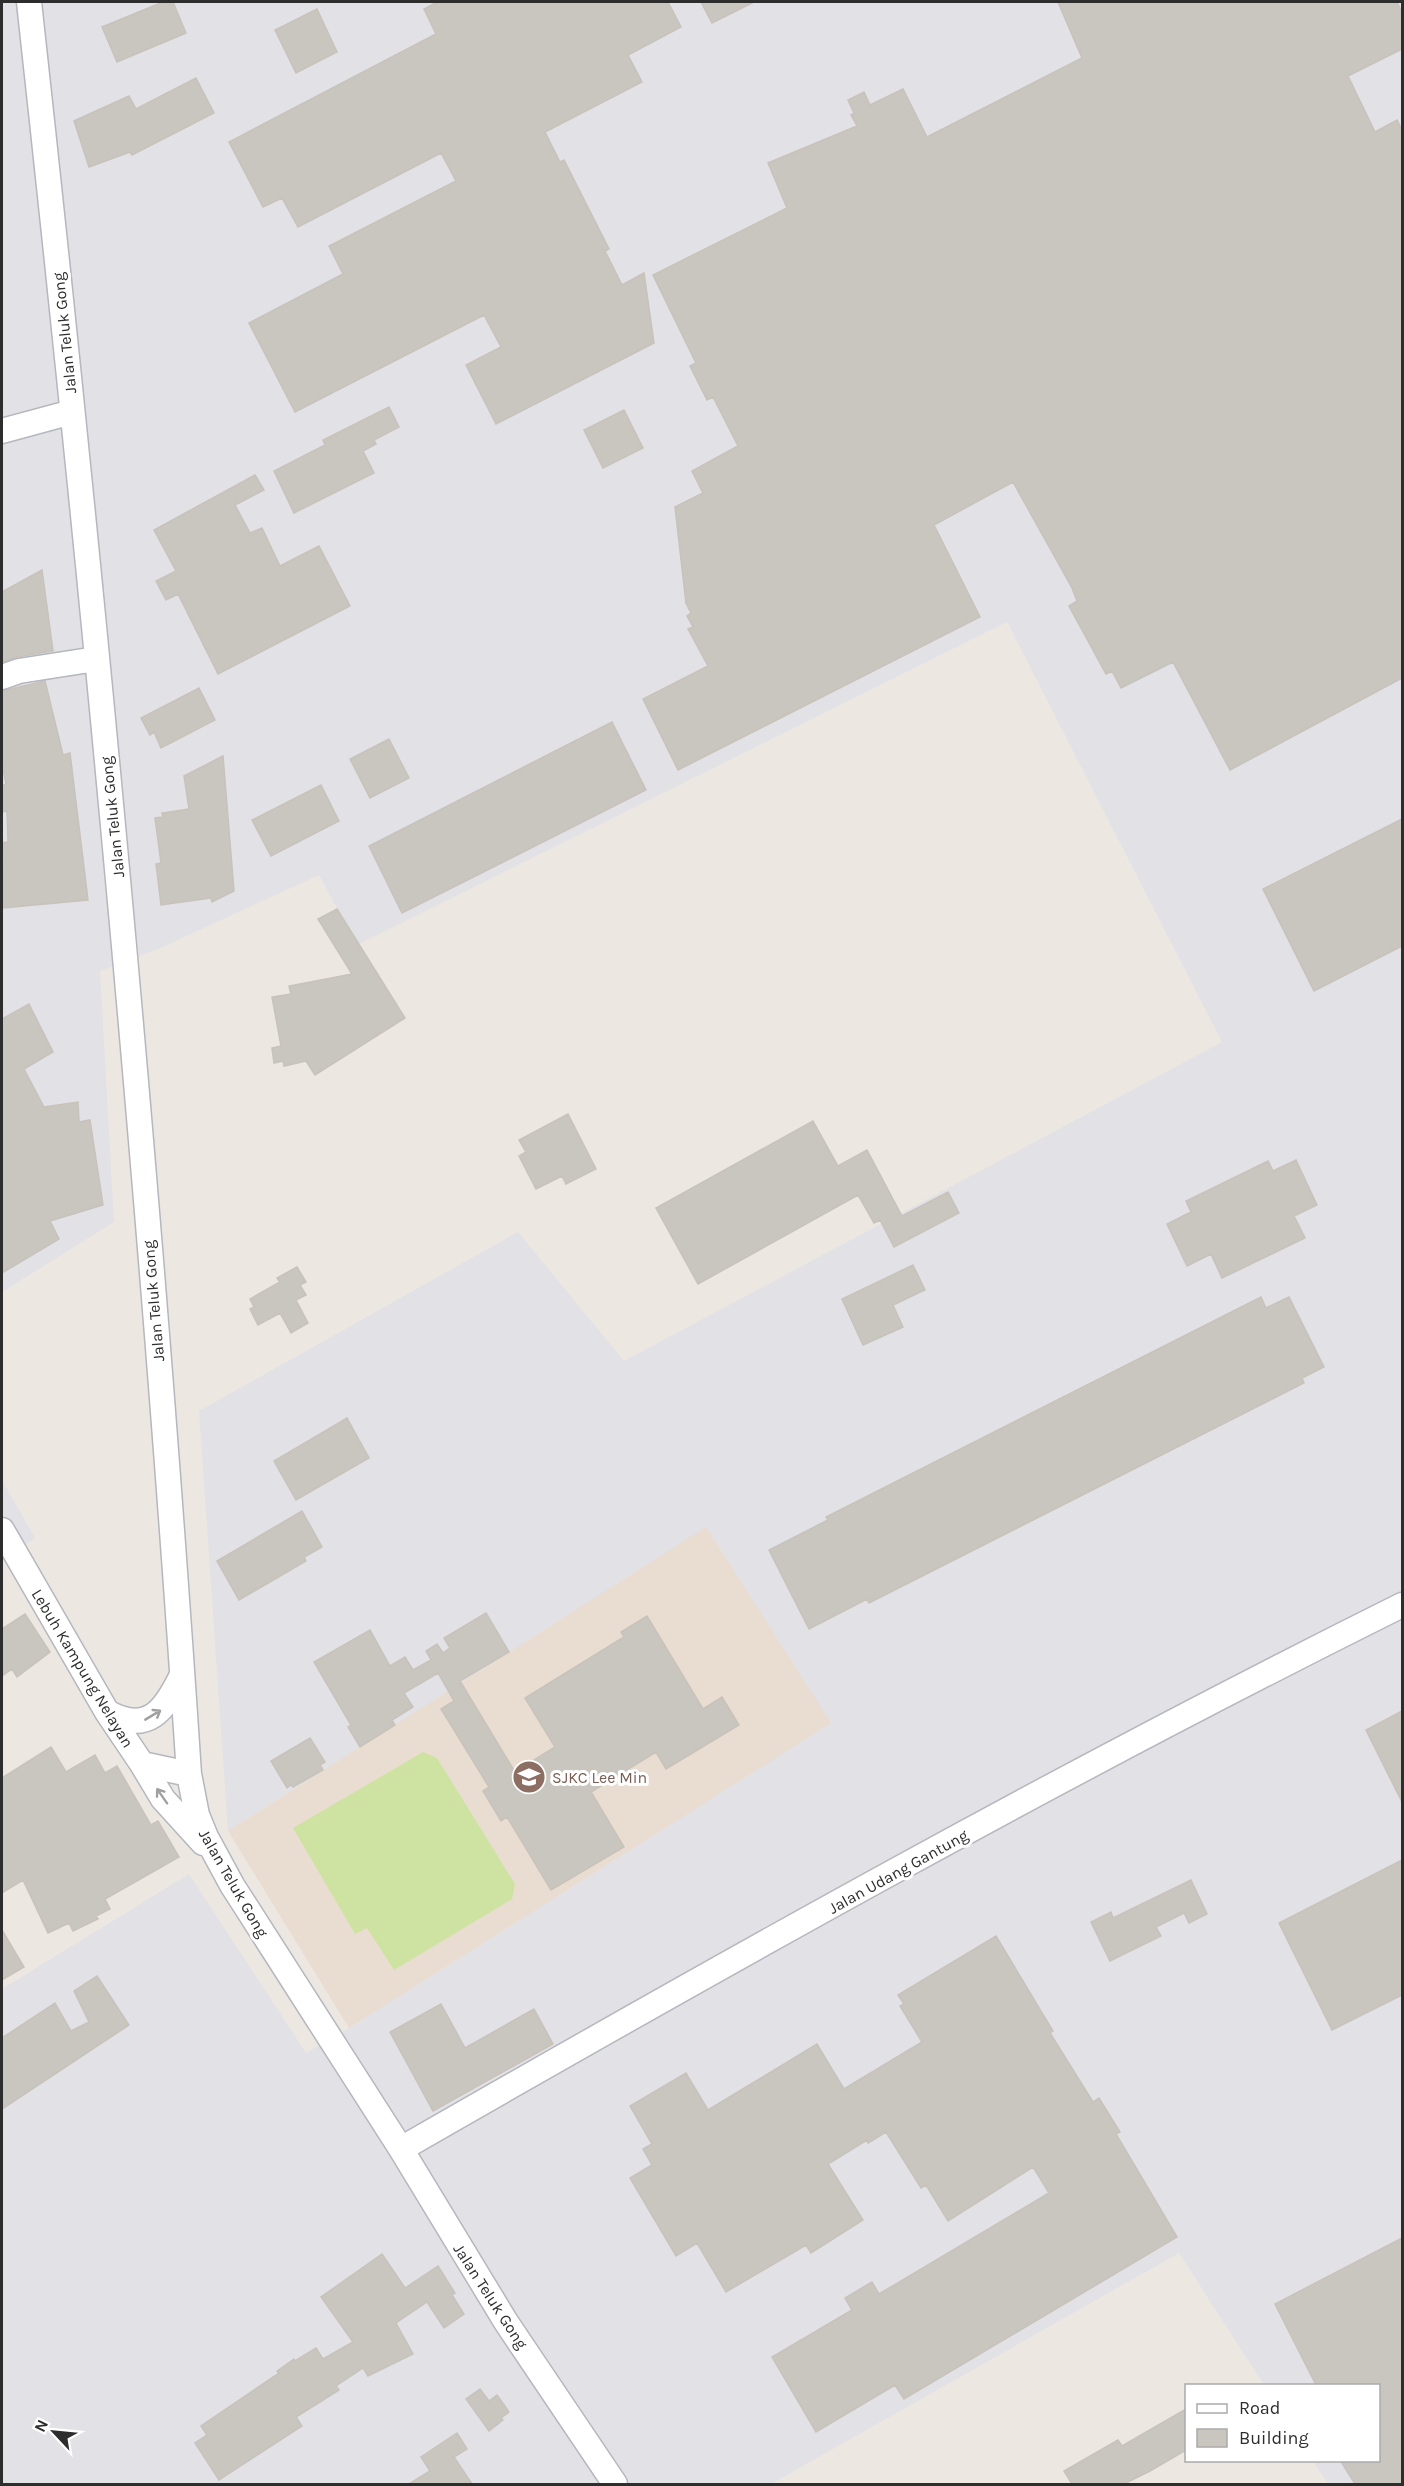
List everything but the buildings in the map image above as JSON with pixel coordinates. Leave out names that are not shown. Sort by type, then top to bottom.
[{"type":"street","name":"Jalan Teluk Gong","points":[[29,2],[124,941],[189,1774],[197,1815],[215,1855],[249,1913],[401,2149],[506,2322],[615,2484]]},
{"type":"street","points":[[2,431],[72,412]]},
{"type":"street","points":[[2,677],[19,671],[96,659]]},
{"type":"street","name":"Lebuh Kampung Nelayan","points":[[2,1530],[107,1712],[142,1764],[189,1774]]},
{"type":"street","name":"Jalan Udang Gantung","points":[[401,2149],[1004,1812],[1402,1605]]},
{"type":"street","points":[[107,1712],[130,1721],[148,1719],[164,1707],[182,1675]]},
{"type":"street","points":[[142,1764],[163,1799],[215,1855]]},
{"type":"shaded area","points":[[2,2],[1402,2],[1402,2484],[1328,2484],[1314,2462],[1380,2462],[1380,2384],[1263,2384],[1179,2253],[771,2484],[2,2484],[2,1989],[189,1874],[306,2053],[830,1723],[706,1528],[228,1831],[199,1411],[518,1232],[624,1361],[1222,1042],[1007,622],[357,945],[319,875],[158,949],[100,971],[114,1222],[2,1292]]},
{"type":"shaded area","points":[[2,1480],[35,1538],[2,1561]]},
{"type":"shaded area","name":"SJKC Lee Min","points":[[706,1527],[831,1723],[349,2028],[228,1831]]},
{"type":"green space","points":[[423,1752],[437,1758],[515,1884],[512,1899],[394,1970],[367,1928],[355,1934],[293,1828]]},
{"type":"place","name":"SJKC Lee Min","points":[[529,1777]]}]
